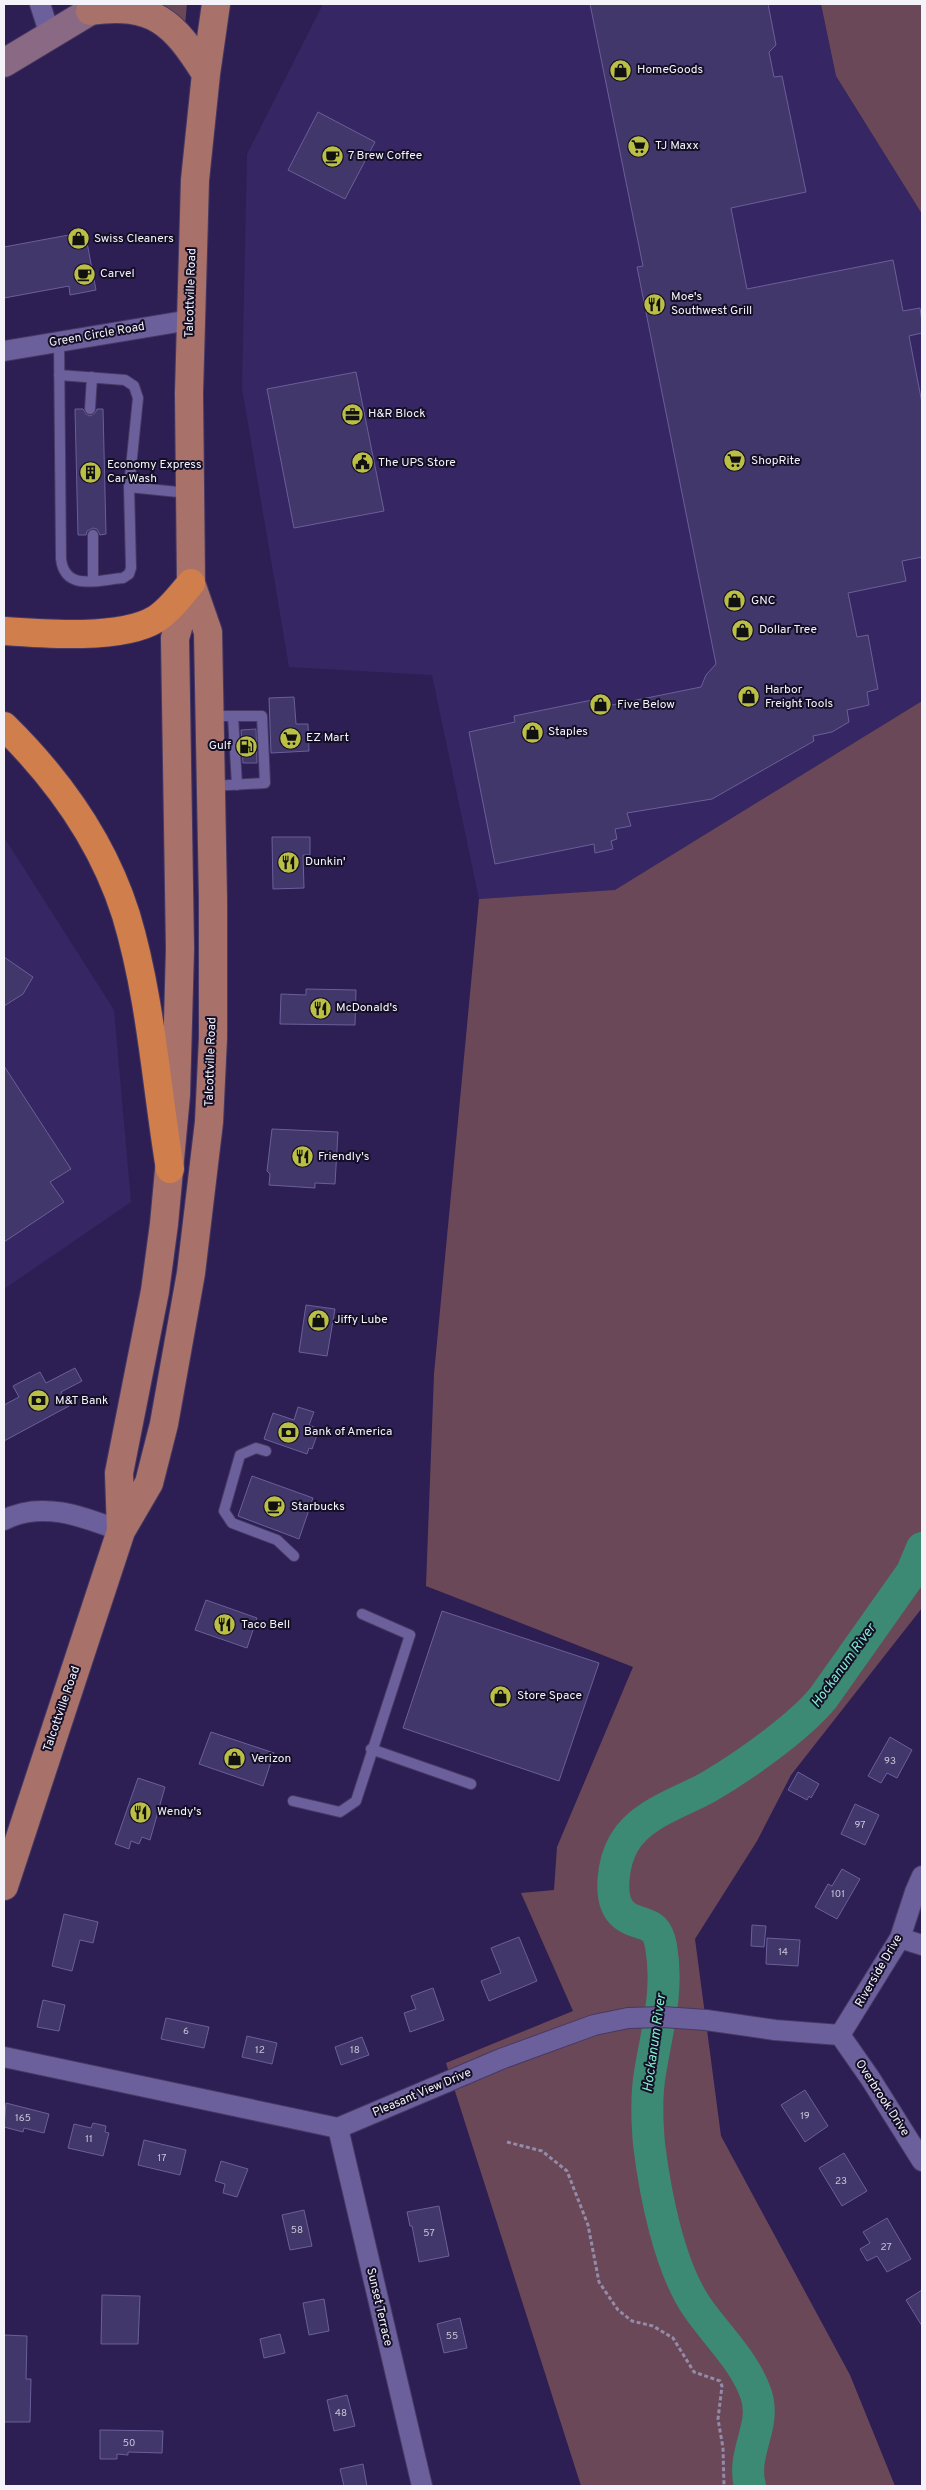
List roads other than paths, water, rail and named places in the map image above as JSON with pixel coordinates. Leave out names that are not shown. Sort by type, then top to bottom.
[{"type":"highway","points":[[4,631],[77,633],[126,630],[154,620],[166,612],[191,583]]},
{"type":"highway","points":[[4,726],[36,758],[73,806],[96,845],[121,900],[134,944],[143,985],[170,1169]]},
{"type":"main road","name":"Talcottville Road","points":[[121,1531],[119,1473],[155,1291],[170,1169],[176,1095],[180,949],[175,638],[191,583],[190,320],[195,180],[206,74],[216,4]]},
{"type":"main road","points":[[4,64],[96,7],[129,9],[157,17],[181,38],[206,74]]},
{"type":"main road","name":"Talcottville Road","points":[[4,1886],[121,1531],[149,1483],[174,1376],[198,1225],[209,1122],[224,786],[221,716],[209,673],[208,632],[191,583]]},
{"type":"main road","points":[[175,663],[189,664],[209,673]]},
{"type":"main road","points":[[179,1014],[195,1029],[212,1038]]},
{"type":"street","points":[[40,4],[50,35]]},
{"type":"street","name":"Green Circle Road","points":[[4,350],[190,320]]},
{"type":"street","points":[[4,1520],[43,1510],[79,1515],[121,1531]]},
{"type":"street","name":"Riverside Drive","points":[[840,2036],[900,1938],[922,1876]]},
{"type":"street","points":[[900,1938],[922,1945]]},
{"type":"street","name":"Pleasant View Drive","points":[[338,2128],[500,2059],[594,2025],[628,2018],[662,2017],[706,2020],[775,2030],[840,2036]]},
{"type":"street","name":"Overbrook Drive","points":[[840,2036],[870,2078],[922,2161]]},
{"type":"street","points":[[4,2057],[338,2128]]},
{"type":"street","name":"Sunset Terrace","points":[[338,2128],[422,2486]]},
{"type":"lane","points":[[59,341],[59,376],[62,568],[72,580],[123,578],[129,574],[131,568],[129,488],[138,398],[134,386],[125,380],[59,376]]},
{"type":"lane","points":[[90,409],[92,377]]},
{"type":"lane","points":[[129,488],[190,494]]},
{"type":"lane","points":[[93,535],[93,580]]},
{"type":"lane","points":[[221,716],[262,716],[265,784],[224,786]]},
{"type":"lane","points":[[266,1451],[256,1448],[240,1456],[224,1511],[232,1523],[277,1540],[294,1556]]},
{"type":"lane","points":[[293,1802],[340,1812],[356,1801],[371,1749],[410,1635],[362,1614]]},
{"type":"lane","points":[[371,1749],[471,1784]]},
{"type":"waterway","name":"Hockanum River","points":[[750,2486],[749,2462],[757,2429],[759,2406],[756,2394],[745,2370],[697,2307],[687,2290],[671,2250],[659,2206],[649,2144],[647,2100],[663,1994],[664,1978],[661,1946],[659,1937],[652,1927],[630,1919],[618,1908],[613,1890],[615,1869],[624,1843],[641,1824],[663,1809],[710,1786],[738,1768],[770,1746],[812,1710],[823,1698],[912,1572],[922,1548]]},
{"type":"place","name":"HomeGoods","points":[[621,70]]},
{"type":"place","name":"TJ Maxx","points":[[639,146]]},
{"type":"place","name":"7 Brew Coffee","points":[[332,156]]},
{"type":"place","name":"Swiss Cleaners","points":[[78,239]]},
{"type":"place","name":"Carvel","points":[[84,274]]},
{"type":"place","name":"Moe's Southwest Grill","points":[[655,304]]},
{"type":"place","name":"H&R Block","points":[[352,414]]},
{"type":"place","name":"ShopRite","points":[[735,461]]},
{"type":"place","name":"The UPS Store","points":[[362,463]]},
{"type":"place","name":"Economy Express Car Wash","points":[[91,472]]},
{"type":"place","name":"GNC","points":[[735,601]]},
{"type":"place","name":"Dollar Tree","points":[[743,630]]},
{"type":"place","name":"Harbor Freight Tools","points":[[749,697]]},
{"type":"place","name":"Five Below","points":[[601,705]]},
{"type":"place","name":"Staples","points":[[532,732]]},
{"type":"place","name":"EZ Mart","points":[[290,738]]},
{"type":"place","name":"Gulf","points":[[247,746]]},
{"type":"place","name":"Dunkin'","points":[[289,862]]},
{"type":"place","name":"McDonald's","points":[[320,1008]]},
{"type":"place","name":"Friendly's","points":[[302,1157]]},
{"type":"place","name":"Jiffy Lube","points":[[318,1320]]},
{"type":"place","name":"M&T Bank","points":[[39,1401]]},
{"type":"place","name":"Bank of America","points":[[288,1432]]},
{"type":"place","name":"Starbucks","points":[[275,1507]]},
{"type":"place","name":"Taco Bell","points":[[225,1625]]},
{"type":"place","name":"Store Space","points":[[501,1696]]},
{"type":"place","name":"Verizon","points":[[235,1759]]},
{"type":"place","name":"Wendy's","points":[[141,1812]]}]
